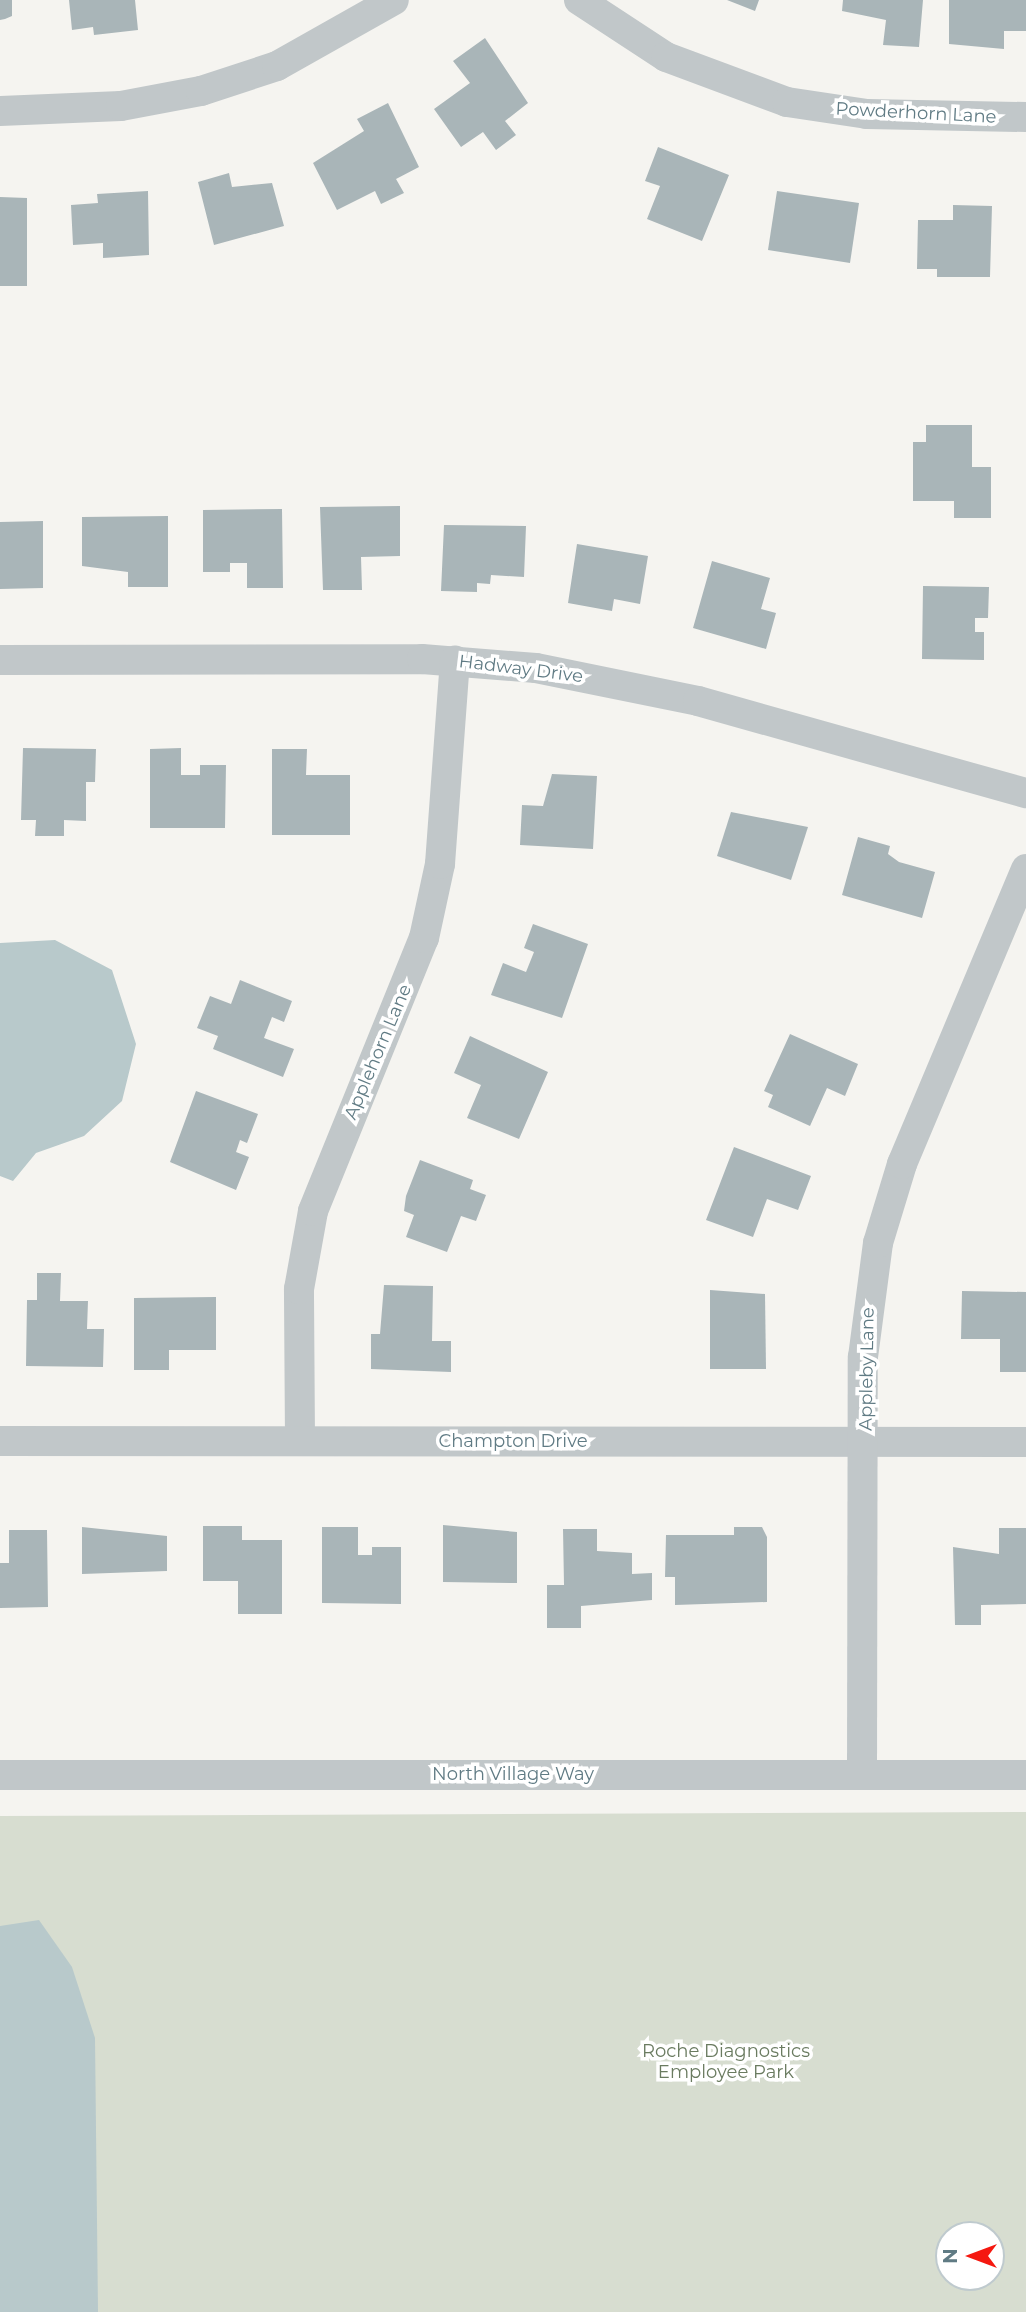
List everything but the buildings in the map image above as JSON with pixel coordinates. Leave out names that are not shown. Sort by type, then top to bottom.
[{"type":"street","points":[[0,111],[90,109],[201,91],[276,66],[394,0]]},
{"type":"street","name":"Powderhorn Lane","points":[[579,0],[666,57],[787,102],[867,114],[1026,117]]},
{"type":"street","name":"Hadway Drive","points":[[0,660],[455,661],[649,688],[1026,793]]},
{"type":"street","name":"Applehorn Lane","points":[[300,1440],[299,1289],[313,1210],[424,938],[440,864],[455,661]]},
{"type":"street","name":"Appleby Lane","points":[[862,1773],[867,1308],[886,1211],[1026,869]]},
{"type":"street","name":"Champton Drive","points":[[0,1441],[1026,1442]]},
{"type":"street","name":"North Village Way","points":[[0,1775],[1026,1775]]},
{"type":"green space","name":"Roche Diagnostics Employee Park","points":[[1026,1812],[1026,2312],[0,2312],[0,1816]]},
{"type":"shaded area","points":[[55,940],[112,970],[136,1044],[122,1101],[84,1136],[36,1153],[13,1181],[0,1176],[0,943]]},
{"type":"shaded area","points":[[39,1920],[72,1967],[95,2038],[98,2312],[0,2312],[0,1926]]}]
